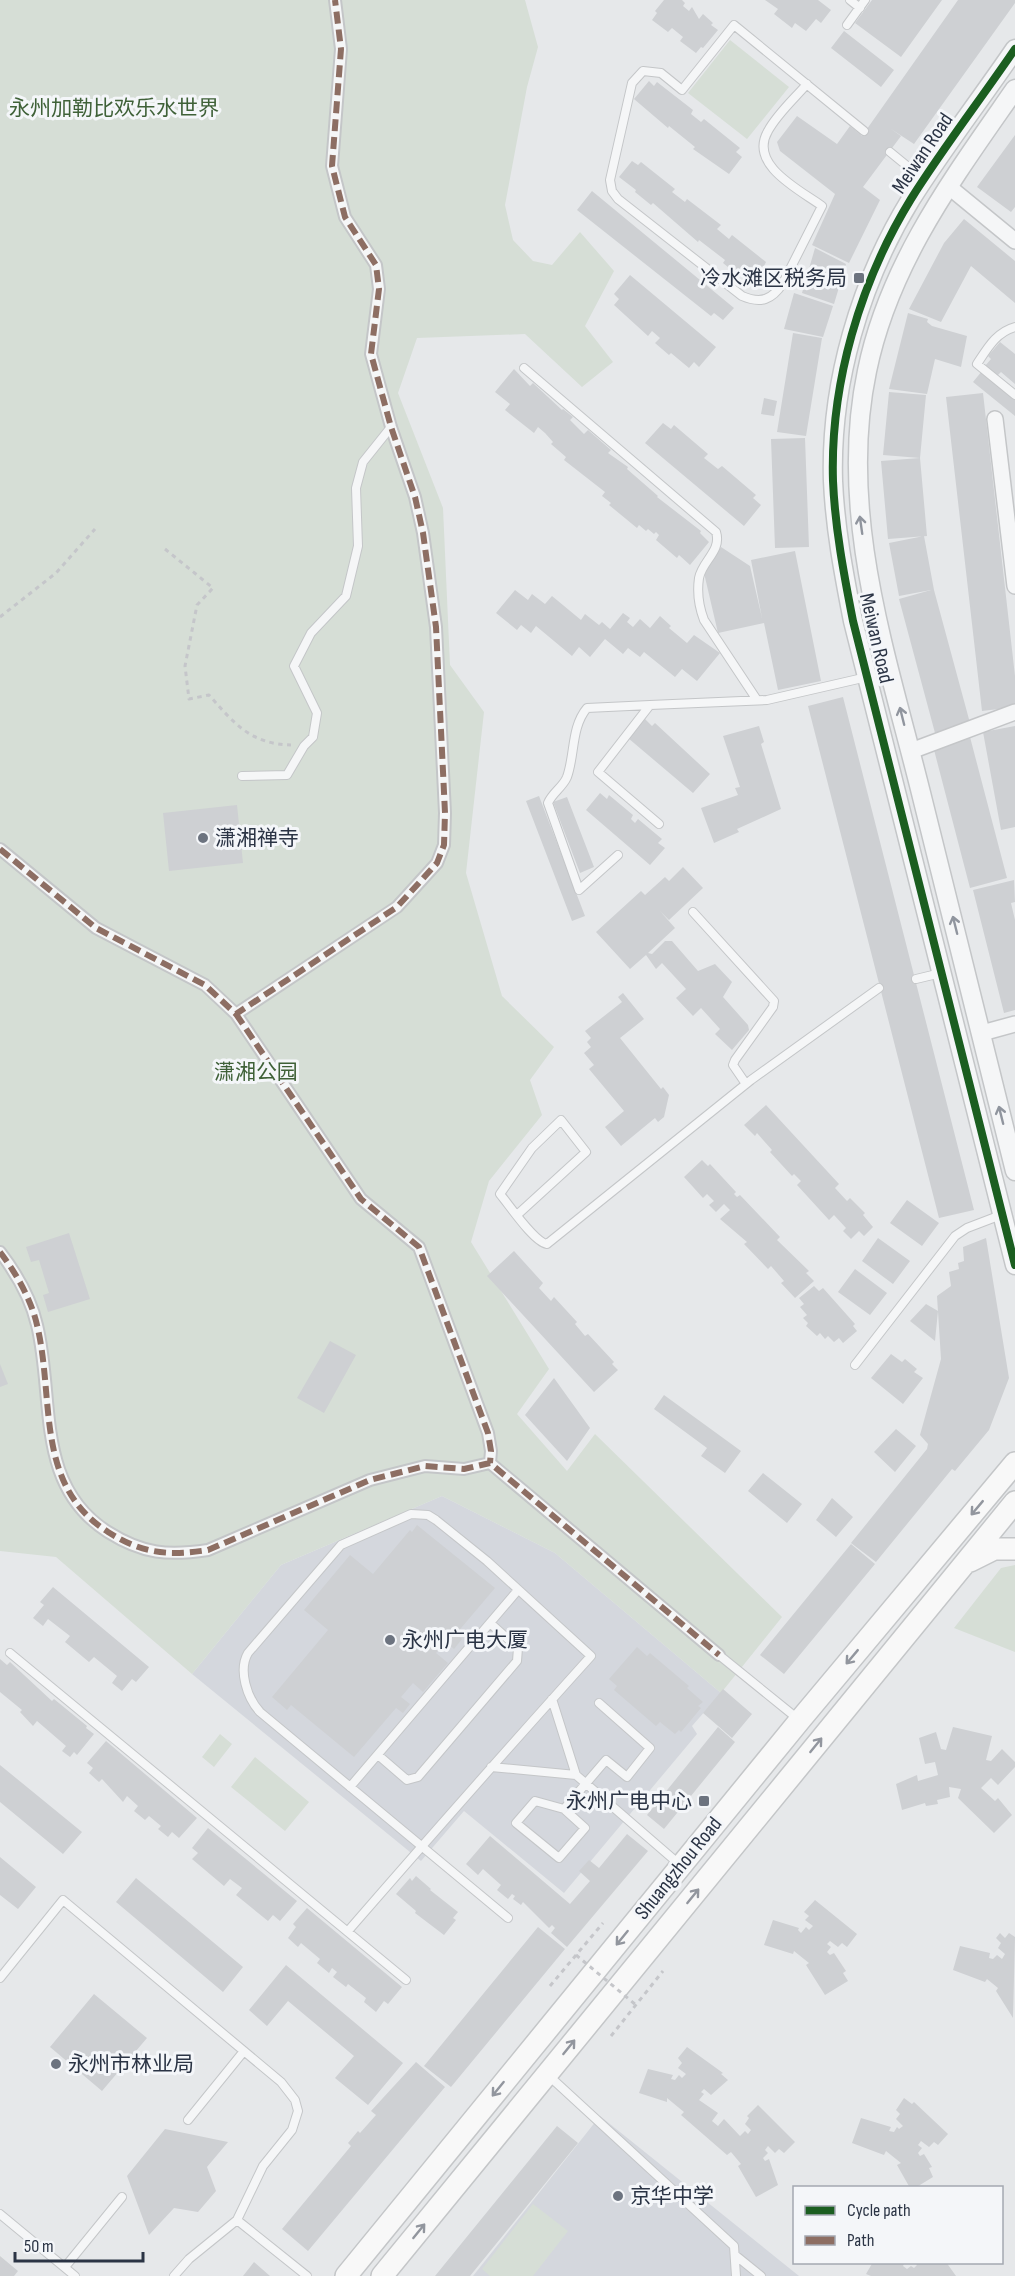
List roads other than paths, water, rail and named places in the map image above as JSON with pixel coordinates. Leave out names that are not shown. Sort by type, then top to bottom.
[{"type":"main road","name":"Shuangzhou Road","points":[[346,2276],[800,1720],[1015,1463]]},
{"type":"main road","name":"Shuangzhou Road","points":[[382,2276],[1015,1502]]},
{"type":"main road","points":[[964,1564],[994,1549],[1015,1549]]},
{"type":"main road","points":[[892,1609],[913,1627]]},
{"type":"street","points":[[236,1014],[398,907],[437,863],[444,845],[441,707],[430,580],[416,497],[391,428],[371,354],[379,289],[376,265],[345,217],[332,166],[341,48],[335,0]]},
{"type":"street","name":"Meiwan Road","points":[[1015,49],[896,226],[866,293],[843,371],[833,452],[836,525],[853,621],[1015,1265]]},
{"type":"street","name":"Meiwan Road","points":[[1012,100],[948,186],[915,239],[887,304],[867,369],[858,435],[860,515],[866,565],[1015,1171]]},
{"type":"street","points":[[948,186],[1015,242]]},
{"type":"street","points":[[995,419],[1015,586]]},
{"type":"street","points":[[911,751],[1015,712]]},
{"type":"street","points":[[0,849],[96,928],[205,986],[236,1014],[361,1199],[419,1247],[488,1433],[490,1463]]},
{"type":"street","points":[[982,1033],[1015,1024]]},
{"type":"street","points":[[0,1252],[12,1268],[37,1323],[56,1467],[70,1497],[91,1521],[121,1540],[152,1553],[180,1554],[208,1550],[370,1480],[425,1466],[464,1469],[490,1463]]},
{"type":"street","points":[[490,1463],[719,1655]]},
{"type":"lane","points":[[850,0],[860,8]]},
{"type":"lane","points":[[847,25],[866,0]]},
{"type":"lane","points":[[807,84],[768,130],[764,153],[772,168],[822,206],[777,293],[766,301],[754,301],[741,296],[618,199],[612,191],[610,180],[632,83],[643,71],[652,71],[661,74],[682,90],[734,25],[807,84],[864,131]]},
{"type":"lane","points":[[890,152],[925,180]]},
{"type":"lane","points":[[1015,327],[999,335],[989,345],[977,364],[1015,395]]},
{"type":"lane","points":[[524,368],[716,532],[717,547],[699,577],[700,608],[704,620],[757,700]]},
{"type":"lane","points":[[242,777],[287,775],[304,746],[313,737],[317,713],[294,666],[311,633],[346,596],[358,546],[356,488],[363,462],[391,428]]},
{"type":"lane","points":[[618,855],[579,890],[548,803],[553,793],[567,778],[575,738],[587,708],[757,700],[867,676]]},
{"type":"lane","points":[[650,705],[598,772],[659,824]]},
{"type":"lane","points":[[693,912],[774,1001],[773,1007],[735,1060],[734,1065],[746,1084]]},
{"type":"lane","points":[[916,978],[941,973]]},
{"type":"lane","points":[[517,1215],[586,1152],[561,1120],[532,1148],[500,1194],[517,1215],[542,1243],[552,1243],[746,1084],[879,988]]},
{"type":"lane","points":[[855,1365],[955,1236],[967,1228],[1002,1215]]},
{"type":"lane","points":[[348,1931],[422,1846],[491,1767],[591,1656],[487,1561],[428,1515],[411,1515],[350,1540],[333,1552],[248,1653],[243,1669],[254,1705],[350,1787],[422,1846],[508,1918]]},
{"type":"lane","points":[[350,1787],[518,1590]]},
{"type":"lane","points":[[378,1755],[407,1780],[418,1777],[510,1670],[517,1661],[518,1648],[490,1623]]},
{"type":"lane","points":[[10,1653],[406,1980]]},
{"type":"lane","points":[[719,1655],[800,1720]]},
{"type":"lane","points":[[552,1699],[576,1775],[681,1865]]},
{"type":"lane","points":[[564,1809],[606,1760],[627,1776],[650,1748],[599,1703]]},
{"type":"lane","points":[[491,1767],[576,1775]]},
{"type":"lane","points":[[536,1801],[564,1809],[585,1828],[559,1858],[516,1823],[536,1801]]},
{"type":"lane","points":[[0,1978],[63,1900],[290,2091],[298,2111],[292,2130],[263,2166],[237,2220],[189,2259],[174,2276]]},
{"type":"lane","points":[[188,2120],[244,2051]]},
{"type":"lane","points":[[547,2074],[734,2246],[736,2276]]},
{"type":"lane","points":[[64,2267],[122,2197]]},
{"type":"lane","points":[[0,2214],[75,2276]]},
{"type":"lane","points":[[237,2220],[307,2276]]},
{"type":"lane","points":[[735,2255],[761,2276]]},
{"type":"place","name":"冷水滩区税务局","points":[[859,278]]},
{"type":"place","name":"潇湘禅寺","points":[[203,838]]},
{"type":"place","name":"永州广电大厦","points":[[390,1640]]},
{"type":"place","name":"永州广电中心","points":[[704,1801]]},
{"type":"place","name":"永州市林业局","points":[[56,2064]]},
{"type":"place","name":"京华中学","points":[[618,2196]]},
{"type":"park label","name":"永州加勒比欢乐水世界","points":[[114,108]]},
{"type":"park label","name":"潇湘公园","points":[[256,1072]]}]
